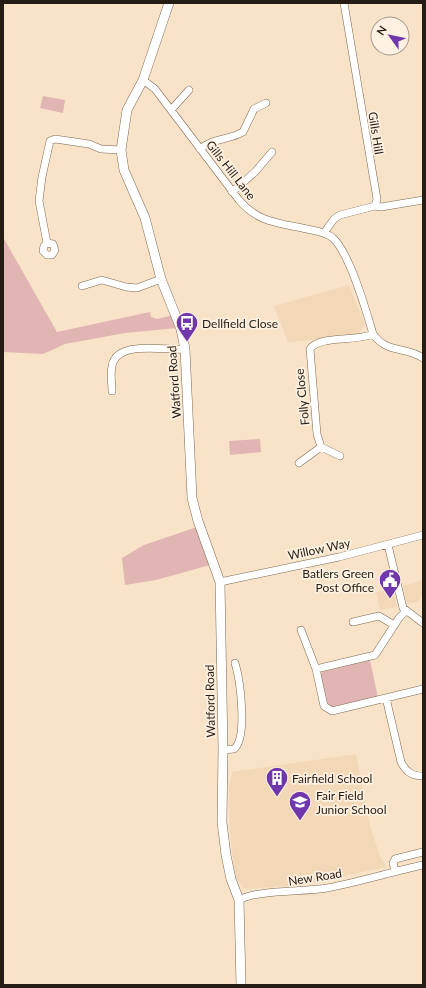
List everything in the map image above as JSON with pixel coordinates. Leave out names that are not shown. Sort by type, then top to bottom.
[{"type":"main road","name":"Watford Road","points":[[169,3],[143,80],[127,110],[121,150],[124,170],[144,218],[161,279],[181,329],[185,349],[192,498],[198,520],[220,582],[223,750],[222,822],[226,855],[239,900],[241,985]]},
{"type":"street","name":"Gills Hill","points":[[344,3],[377,199],[375,206]]},
{"type":"street","name":"Gills Hill Lane","points":[[143,80],[155,89],[232,192],[245,207],[259,218],[324,233],[336,242],[354,278],[374,334],[378,340],[388,347],[411,352],[423,358]]},
{"type":"street","points":[[171,110],[189,90]]},
{"type":"street","points":[[200,149],[212,141],[232,137],[243,132],[254,109],[266,103]]},
{"type":"street","points":[[47,243],[39,201],[42,177],[50,141],[55,139],[89,144],[101,149],[121,150]]},
{"type":"street","points":[[232,192],[255,172],[272,152]]},
{"type":"street","points":[[324,233],[334,219],[340,216],[375,206],[381,207],[423,200]]},
{"type":"street","points":[[82,286],[102,280],[126,287],[137,288],[161,279]]},
{"type":"street","name":"Folly Close","points":[[322,446],[317,434],[309,354],[312,346],[319,342],[360,338],[374,334]]},
{"type":"street","points":[[112,391],[112,366],[121,353],[133,349],[151,347],[172,350],[185,349]]},
{"type":"street","points":[[299,463],[322,446],[340,456]]},
{"type":"street","name":"Willow Way","points":[[220,582],[388,545],[423,535]]},
{"type":"street","points":[[388,545],[402,605],[406,611],[423,623]]},
{"type":"street","points":[[316,669],[375,655],[394,625],[406,611]]},
{"type":"street","points":[[353,622],[379,616],[394,625]]},
{"type":"street","points":[[301,630],[316,669],[324,706],[329,710],[423,690]]},
{"type":"street","name":"Watford Road","points":[[223,750],[234,749],[239,743],[242,712],[240,686],[235,663]]},
{"type":"street","points":[[386,698],[401,762],[407,771],[412,774],[423,776]]},
{"type":"street","points":[[395,871],[393,864],[395,859],[423,852]]},
{"type":"street","name":"New Road","points":[[239,900],[251,895],[305,891],[329,887],[423,865]]},
{"type":"shaded area","points":[[43,96],[65,100],[63,113],[40,108]]},
{"type":"shaded area","points":[[3,237],[57,332],[150,312],[151,317],[157,319],[173,315],[177,328],[125,333],[65,344],[43,354],[3,352]]},
{"type":"shaded area","points":[[349,285],[365,325],[357,336],[288,342],[274,306]]},
{"type":"shaded area","points":[[260,439],[261,452],[230,455],[229,441]]},
{"type":"shaded area","points":[[197,527],[210,565],[156,580],[125,585],[122,558],[144,545]]},
{"type":"shaded area","points":[[423,580],[423,594],[418,602],[407,604],[403,586]]},
{"type":"shaded area","points":[[393,588],[397,607],[380,610],[376,592]]},
{"type":"shaded area","points":[[370,660],[378,698],[331,707],[326,704],[320,675],[322,672]]},
{"type":"shaded area","name":"Fair Field Junior School","points":[[356,754],[370,825],[379,854],[386,867],[302,885],[244,889],[235,876],[230,833],[229,789],[232,772]]},
{"type":"place","name":"Dellfield Close","points":[[187,342]]},
{"type":"place","name":"Batlers Green Post Office","points":[[390,600]]},
{"type":"place","name":"Fairfield School","points":[[277,798]]},
{"type":"place","name":"Fair Field Junior School","points":[[300,822]]}]
